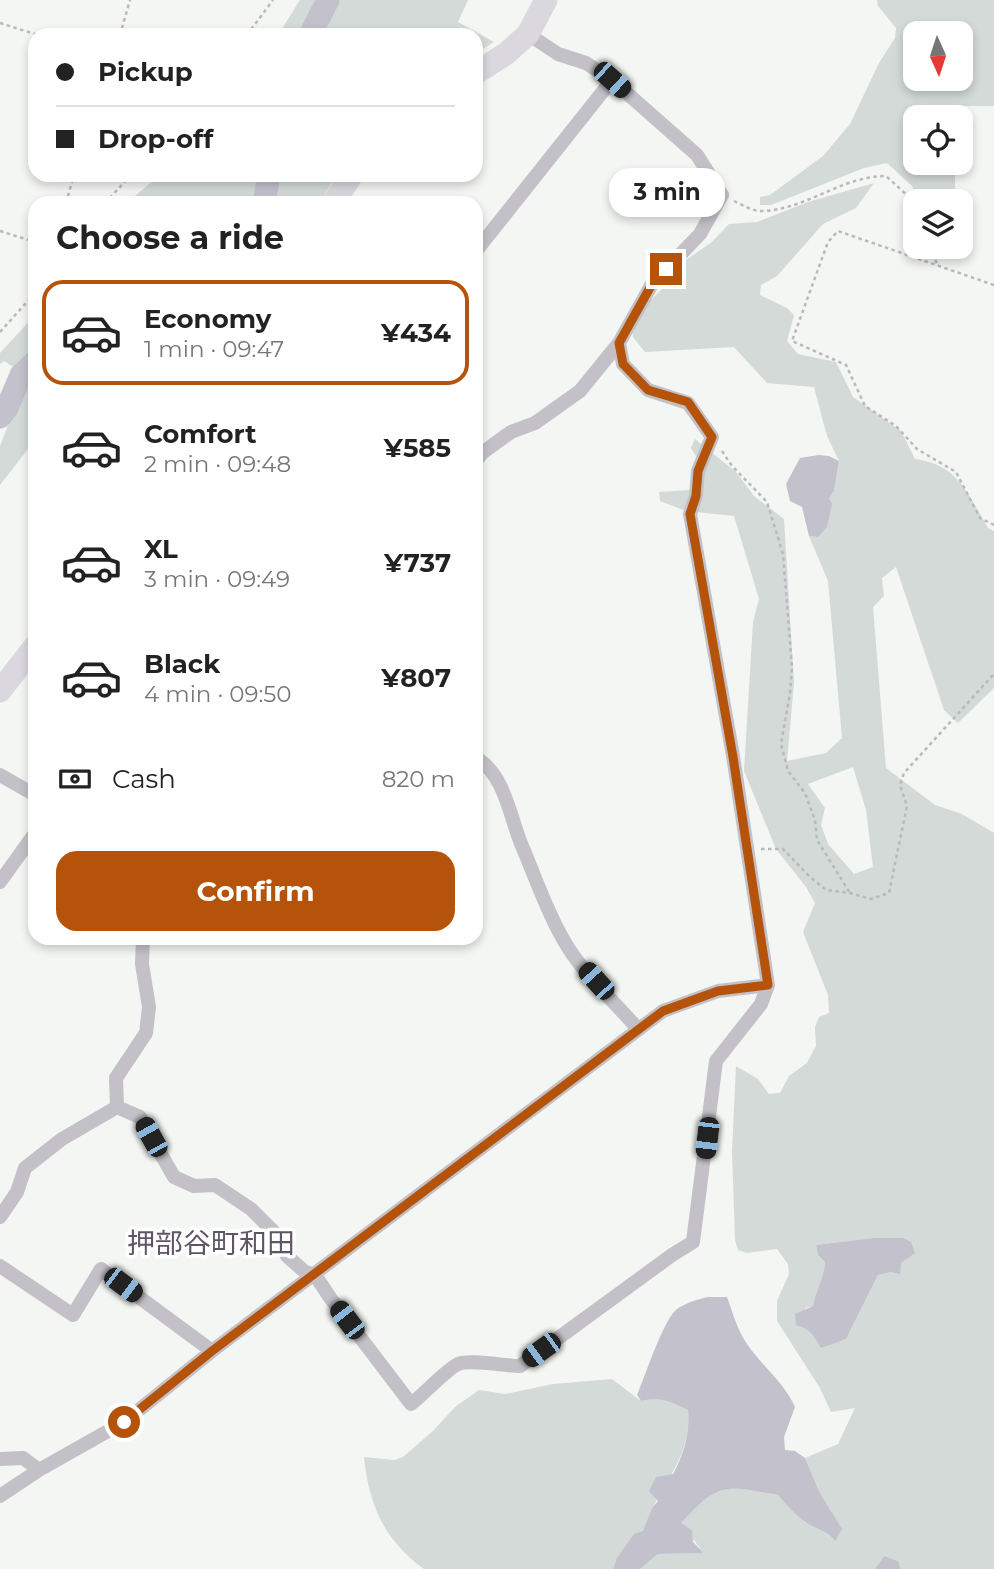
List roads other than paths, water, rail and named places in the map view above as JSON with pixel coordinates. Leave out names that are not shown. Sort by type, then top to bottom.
[{"type":"main road","points":[[483,69],[528,34],[545,0]]},
{"type":"main road","points":[[0,691],[28,655]]},
{"type":"street","points":[[483,452],[511,432],[535,423],[580,391],[619,343],[652,284],[700,234],[722,195],[697,155],[612,80],[586,63],[558,54],[528,34]]},
{"type":"street","points":[[483,242],[612,80]]},
{"type":"street","points":[[117,1107],[140,1117],[174,1177],[194,1186],[215,1185],[251,1209],[275,1233],[287,1256],[304,1272],[315,1275],[411,1404],[458,1364],[474,1362],[520,1366],[693,1242],[716,1061],[761,1003],[768,985],[733,757],[690,514],[696,496],[698,471],[712,437],[688,402],[648,390],[623,364],[619,343]]},
{"type":"street","points":[[483,763],[499,782],[521,844],[563,939],[638,1029]]},
{"type":"street","points":[[0,775],[28,791]]},
{"type":"street","points":[[0,882],[28,843]]},
{"type":"street","points":[[117,1107],[116,1078],[146,1033],[149,1007],[142,964],[143,945]]},
{"type":"street","points":[[0,1496],[39,1470],[124,1422],[212,1351],[663,1011],[718,991],[768,985]]},
{"type":"street","points":[[0,1217],[17,1192],[24,1168],[62,1139],[117,1107]]},
{"type":"street","points":[[0,1266],[73,1315],[101,1269],[212,1351]]},
{"type":"street","points":[[0,1459],[23,1458],[39,1470]]},
{"type":"waterway","points":[[314,28],[328,0]]},
{"type":"waterway","points":[[265,196],[268,182]]},
{"type":"waterway","points":[[0,417],[7,408],[21,375],[28,368]]},
{"type":"district","name":"押部谷町和田","points":[[211,1243]]}]
